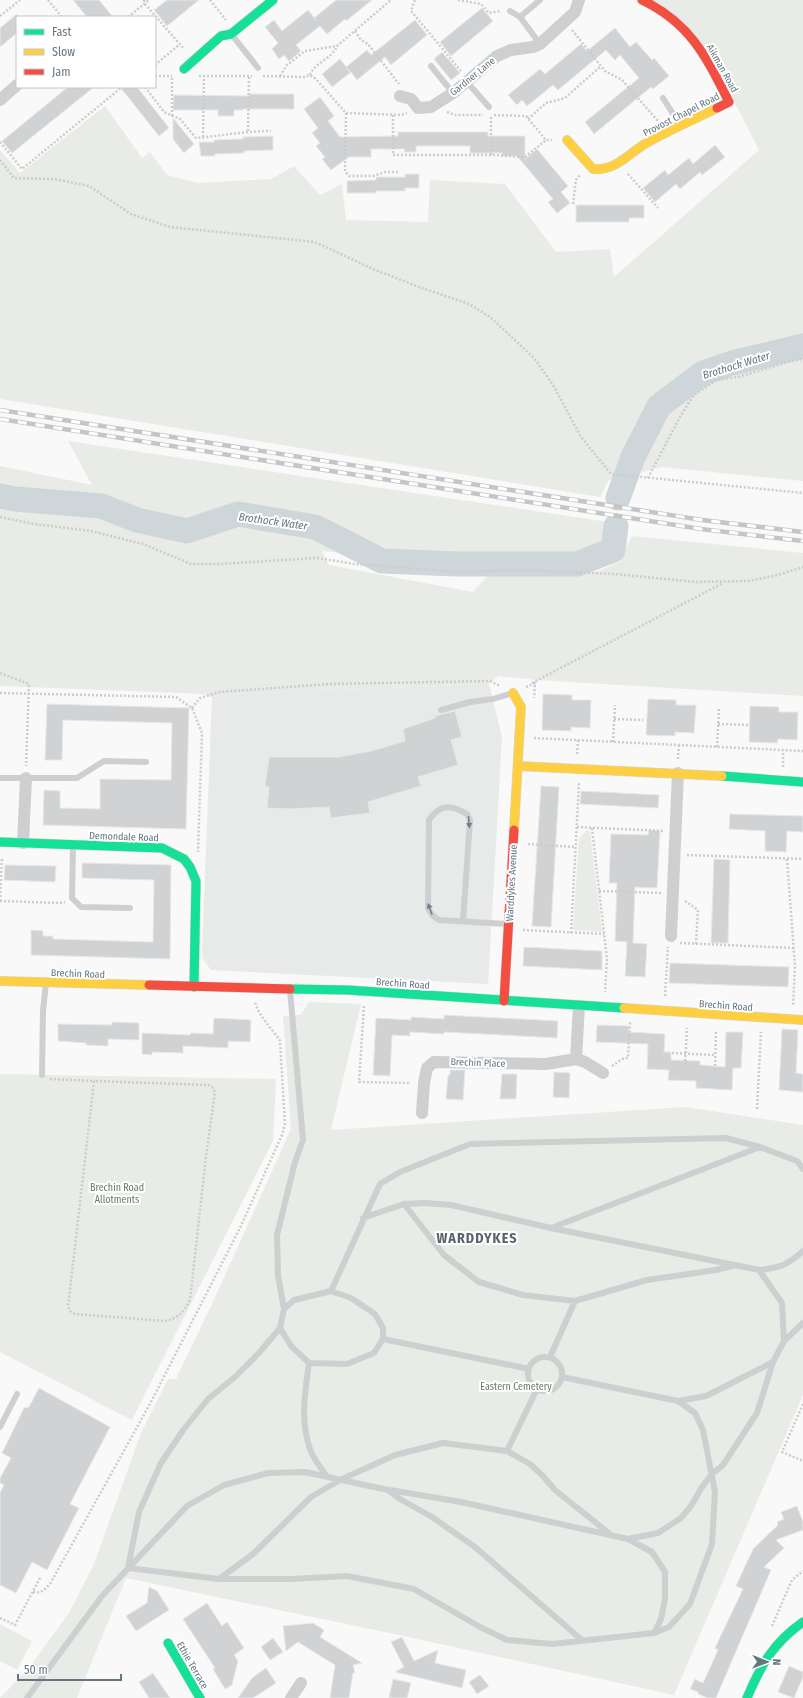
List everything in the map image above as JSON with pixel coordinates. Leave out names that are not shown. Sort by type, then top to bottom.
[{"type":"street","points":[[184,69],[221,36],[233,32],[273,0]]},
{"type":"street","name":"Gardner Lane","points":[[418,108],[431,107],[453,93],[498,56],[511,50],[533,47],[540,44],[575,12],[580,0]]},
{"type":"street","name":"Aikman Road","points":[[642,0],[656,6],[689,33],[708,60],[729,102]]},
{"type":"street","points":[[0,100],[16,86]]},
{"type":"street","points":[[400,96],[411,99],[418,108]]},
{"type":"street","name":"Provost Chapel Road","points":[[567,140],[593,169],[603,170],[619,163],[648,142],[729,102]]},
{"type":"street","name":"Warddykes Avenue","points":[[504,1001],[518,766],[520,707],[512,693]]},
{"type":"street","points":[[518,766],[678,773],[803,782]]},
{"type":"street","points":[[670,936],[678,773]]},
{"type":"street","points":[[23,843],[26,778]]},
{"type":"street","name":"Demondale Road","points":[[1,842],[162,848],[181,855],[191,867]]},
{"type":"street","points":[[191,867],[196,881],[194,987]]},
{"type":"street","name":"Brechin Road","points":[[0,981],[366,992],[803,1020]]},
{"type":"street","points":[[576,1060],[579,1006]]},
{"type":"street","name":"Brechin Place","points":[[422,1113],[424,1083],[427,1068],[434,1062],[546,1064],[576,1060],[586,1062],[603,1073]]},
{"type":"street","points":[[747,1698],[764,1660],[773,1648],[793,1628],[803,1622]]},
{"type":"street","name":"Ethie Terrace","points":[[168,1643],[200,1698]]},
{"type":"street","points":[[291,1698],[301,1683]]},
{"type":"lane","points":[[520,17],[540,0]]},
{"type":"lane","points":[[510,10],[520,17],[540,44]]},
{"type":"lane","points":[[233,32],[258,68]]},
{"type":"lane","points":[[431,66],[453,93]]},
{"type":"lane","points":[[467,81],[489,107]]},
{"type":"lane","points":[[663,98],[681,126]]},
{"type":"lane","points":[[441,710],[470,702],[493,700],[512,693]]},
{"type":"lane","points":[[0,778],[77,778],[104,761],[146,762]]},
{"type":"lane","points":[[463,921],[470,820],[468,814],[459,808],[442,808],[434,812],[429,820],[428,908],[432,915],[439,920],[463,921],[508,927]]},
{"type":"lane","points":[[73,845],[72,898],[81,907],[130,908]]},
{"type":"lane","points":[[42,1075],[43,1011],[46,983]]},
{"type":"lane","points":[[128,1568],[139,1512],[165,1458],[184,1428],[208,1399],[240,1372],[259,1353],[280,1328],[284,1309],[278,1276],[276,1235],[295,1162],[303,1140],[290,990]]},
{"type":"lane","points":[[331,1291],[363,1218],[380,1184],[400,1172],[470,1144],[726,1138],[760,1147],[797,1161],[803,1169]]},
{"type":"lane","points":[[551,1228],[760,1147]]},
{"type":"lane","points":[[363,1218],[404,1204],[424,1203],[451,1205],[551,1228],[759,1270],[771,1269],[791,1262],[803,1251]]},
{"type":"lane","points":[[404,1204],[444,1255],[479,1282],[523,1295],[575,1301],[647,1280],[716,1270],[734,1265]]},
{"type":"lane","points":[[759,1270],[782,1303],[784,1341]]},
{"type":"lane","points":[[280,1328],[291,1346],[309,1363],[347,1364],[374,1353],[383,1339],[383,1328],[374,1314],[351,1298],[331,1291],[294,1300],[284,1309]]},
{"type":"lane","points":[[550,1357],[575,1301]]},
{"type":"lane","points":[[628,1539],[658,1534],[681,1518],[691,1506],[702,1487],[712,1474],[723,1465],[757,1413],[773,1362],[784,1341],[803,1323]]},
{"type":"lane","points":[[383,1339],[529,1369]]},
{"type":"lane","points":[[544,1356],[550,1357],[558,1362],[562,1372],[562,1377],[560,1382],[553,1389],[537,1389],[530,1380],[529,1369],[534,1360],[544,1356]]},
{"type":"lane","points":[[562,1377],[678,1400],[706,1396],[773,1362]]},
{"type":"lane","points":[[309,1363],[305,1397],[304,1428],[310,1450],[326,1476]]},
{"type":"lane","points":[[507,1451],[537,1389]]},
{"type":"lane","points":[[0,1427],[17,1394]]},
{"type":"lane","points":[[128,1568],[219,1579],[291,1579],[348,1576],[414,1589],[506,1640],[552,1644],[583,1642],[654,1633],[669,1627],[690,1604],[712,1544],[715,1492],[703,1430],[695,1413],[678,1400]]},
{"type":"lane","points":[[219,1579],[253,1554],[311,1497],[340,1480],[396,1455],[442,1443],[507,1451],[530,1464],[555,1490],[612,1535]]},
{"type":"lane","points":[[27,1698],[102,1596],[187,1506],[224,1485],[268,1473],[305,1472],[388,1490],[461,1502],[628,1539],[652,1552],[665,1572],[665,1599],[661,1619],[654,1633]]},
{"type":"lane","points":[[388,1490],[400,1499],[432,1517],[475,1547],[583,1642]]},
{"type":"path","points":[[0,16],[20,0]]},
{"type":"path","points":[[48,0],[61,16]]},
{"type":"path","points":[[144,0],[145,4],[156,16]]},
{"type":"path","points":[[129,16],[149,0]]},
{"type":"path","points":[[210,0],[233,32]]},
{"type":"path","points":[[259,76],[304,77],[310,75],[313,68],[335,51],[337,46],[391,0]]},
{"type":"path","points":[[415,0],[411,11],[467,81]]},
{"type":"path","points":[[458,0],[481,4],[489,13],[510,10]]},
{"type":"path","points":[[156,17],[194,60]]},
{"type":"path","points":[[565,22],[605,71],[622,80],[667,133]]},
{"type":"path","points":[[355,31],[361,40],[368,44],[399,84],[400,96]]},
{"type":"path","points":[[156,64],[180,44]]},
{"type":"path","points":[[280,76],[287,65],[306,51],[337,46]]},
{"type":"path","points":[[528,119],[546,103],[565,98],[601,66]]},
{"type":"path","points":[[310,75],[316,79],[346,113],[345,171],[349,176],[373,176],[385,172],[400,172]]},
{"type":"path","points":[[156,76],[178,76]]},
{"type":"path","points":[[172,76],[172,116]]},
{"type":"path","points":[[197,76],[254,76]]},
{"type":"path","points":[[203,137],[204,76]]},
{"type":"path","points":[[248,131],[249,76]]},
{"type":"path","points":[[0,142],[22,169],[120,88]]},
{"type":"path","points":[[146,88],[164,112],[180,119],[196,138],[241,134],[248,131],[271,131]]},
{"type":"path","points":[[431,107],[455,115],[526,116],[546,140]]},
{"type":"path","points":[[346,113],[402,115],[418,108]]},
{"type":"path","points":[[393,115],[393,156],[491,155],[525,157],[546,140],[567,140]]},
{"type":"path","points":[[491,115],[491,155]]},
{"type":"path","points":[[0,160],[14,178],[54,179],[89,186],[131,214],[170,227],[315,242],[373,269],[469,304],[490,316],[534,358],[553,385],[582,437],[611,474],[803,493]]},
{"type":"path","points":[[573,204],[576,180],[587,162]]},
{"type":"path","points":[[619,163],[658,208]]},
{"type":"path","points":[[648,478],[680,417],[694,396],[716,380],[738,376],[803,359]]},
{"type":"path","points":[[0,517],[34,524],[91,531],[143,544],[191,564],[219,564],[317,558],[355,564],[458,572],[530,570],[615,574],[696,582],[748,581],[778,575],[803,567]]},
{"type":"path","points":[[512,693],[724,582]]},
{"type":"path","points":[[0,673],[29,684],[26,778]]},
{"type":"path","points":[[192,708],[200,698],[220,692],[329,684],[490,680],[512,693]]},
{"type":"path","points":[[512,693],[535,683],[533,702]]},
{"type":"path","points":[[0,692],[176,698],[192,708],[202,733],[198,852],[191,867]]},
{"type":"path","points":[[613,742],[615,705]]},
{"type":"path","points":[[717,747],[719,710]]},
{"type":"path","points":[[614,719],[643,720]]},
{"type":"path","points":[[718,724],[748,725]]},
{"type":"path","points":[[531,738],[803,751]]},
{"type":"path","points":[[571,933],[580,769]]},
{"type":"path","points":[[577,827],[675,831]]},
{"type":"path","points":[[592,828],[607,959],[604,1008]]},
{"type":"path","points":[[1,842],[0,901],[60,904],[72,898]]},
{"type":"path","points":[[513,843],[576,848]]},
{"type":"path","points":[[674,854],[803,859]]},
{"type":"path","points":[[787,859],[795,966],[792,1020]]},
{"type":"path","points":[[599,891],[672,893],[698,910],[696,944]]},
{"type":"path","points":[[508,927],[571,933],[604,934]]},
{"type":"path","points":[[670,936],[668,943],[794,948]]},
{"type":"path","points":[[664,1012],[668,949]]},
{"type":"path","points":[[33,1592],[38,1593],[43,1591],[50,1584],[152,1400],[240,1228],[282,1135],[285,1124],[280,1041],[273,1029],[258,1011],[255,1004],[255,989]]},
{"type":"path","points":[[366,992],[359,1082],[424,1083]]},
{"type":"path","points":[[603,1073],[624,1058],[628,1058],[631,1010]]},
{"type":"path","points":[[685,1065],[688,1013]]},
{"type":"path","points":[[715,1070],[717,1015]]},
{"type":"path","points":[[757,1109],[762,1018]]},
{"type":"path","points":[[672,1053],[715,1055]]},
{"type":"path","points":[[42,1075],[44,1079],[208,1085],[215,1092],[206,1156],[190,1300],[186,1310],[178,1317],[171,1320],[164,1321],[75,1314],[70,1311],[68,1307],[94,1081]]},
{"type":"path","points":[[803,1404],[782,1452],[803,1461]]},
{"type":"path","points":[[769,1632],[792,1580],[803,1571]]},
{"type":"path","points":[[0,1618],[15,1625],[41,1576]]},
{"type":"shaded area","points":[[489,684],[502,737],[488,984],[211,970],[203,959],[202,951],[212,697],[240,694]]},
{"type":"green space","points":[[645,0],[803,0],[803,481],[662,467],[608,481],[600,497],[0,399],[0,150],[20,173],[105,106],[142,158],[150,152],[167,175],[198,183],[271,179],[294,166],[320,195],[342,184],[346,220],[428,222],[430,180],[505,184],[556,252],[610,249],[614,277],[759,150],[715,64]]},
{"type":"green space","points":[[68,441],[608,522],[606,546],[574,558],[384,557],[322,551],[329,565],[473,592],[487,576],[596,572],[619,562],[632,536],[803,553],[803,696],[538,680],[498,676],[489,684],[240,694],[212,697],[204,694],[0,686],[0,466],[92,485]]},
{"type":"green space","points":[[587,830],[590,831],[602,932],[573,930],[579,838]]},
{"type":"green space","name":"Eastern Cemetery","points":[[309,1002],[361,1004],[331,1130],[685,1107],[803,1125],[803,1395],[674,1695],[399,1635],[126,1578],[77,1698],[0,1698],[29,1668],[69,1613],[94,1564],[141,1433],[168,1379],[176,1379],[212,1304],[291,1129],[283,1016],[301,1015]]},
{"type":"green space","name":"Brechin Road Allotments","points":[[0,1074],[276,1079],[273,1141],[132,1420],[0,1352]]},
{"type":"green space","points":[[0,1624],[32,1641],[17,1670],[0,1661]]},
{"type":"building","points":[[73,0],[99,0],[112,16],[86,16]]},
{"type":"building","points":[[167,0],[199,0],[167,26],[154,10]]},
{"type":"building","points":[[336,0],[372,0],[327,34],[320,26],[296,45],[301,51],[289,61],[284,55],[279,59],[272,49],[278,43],[265,27],[274,20],[282,31],[308,10],[314,18]]},
{"type":"building","points":[[482,8],[493,21],[451,56],[440,42]]},
{"type":"building","points":[[17,14],[16,34],[0,47],[0,28]]},
{"type":"building","points":[[415,20],[427,35],[391,65],[385,57],[357,80],[351,72],[332,87],[322,74],[340,59],[346,67],[367,50],[371,55]]},
{"type":"building","points":[[615,28],[630,47],[636,42],[652,60],[654,58],[669,76],[653,89],[651,87],[594,134],[585,122],[639,78],[620,55],[615,60],[606,50],[558,90],[553,85],[527,106],[522,100],[517,105],[508,95],[540,69],[545,74],[581,44],[587,51]]},
{"type":"building","points":[[442,52],[460,73],[451,80],[434,59]]},
{"type":"building","points":[[67,88],[93,88],[12,153],[2,141]]},
{"type":"building","points":[[121,88],[138,88],[169,128],[159,136]]},
{"type":"building","points":[[249,94],[294,94],[294,109],[234,110],[234,116],[218,116],[218,110],[173,110],[174,95],[249,96]]},
{"type":"building","points":[[320,97],[334,116],[328,121],[340,137],[398,136],[398,132],[488,132],[488,136],[525,136],[525,159],[537,149],[568,186],[561,192],[570,203],[557,213],[548,202],[553,199],[517,156],[502,156],[502,153],[470,153],[470,146],[416,146],[416,152],[404,152],[405,149],[371,149],[371,157],[349,157],[331,170],[322,159],[325,157],[316,146],[320,143],[312,133],[318,128],[304,109]]},
{"type":"building","points":[[173,118],[194,144],[184,153],[173,139]]},
{"type":"building","points":[[273,136],[273,150],[244,151],[244,153],[201,156],[199,142],[243,139],[243,137]]},
{"type":"building","points":[[715,145],[725,157],[702,175],[700,172],[680,189],[676,184],[655,202],[643,188],[665,170],[668,175],[689,158],[693,164]]},
{"type":"building","points":[[405,174],[419,174],[419,188],[405,188],[405,191],[347,193],[347,181],[376,180],[376,177],[405,177]]},
{"type":"building","points":[[576,205],[644,205],[644,218],[629,218],[629,222],[576,222]]},
{"type":"building","points":[[543,694],[572,695],[572,700],[591,700],[590,728],[571,727],[571,731],[542,730]]},
{"type":"building","points":[[648,699],[676,700],[676,705],[696,705],[694,733],[675,732],[675,736],[646,735]]},
{"type":"building","points":[[47,704],[189,708],[186,829],[43,825],[44,790],[60,791],[60,808],[100,809],[100,779],[171,780],[172,723],[63,720],[62,760],[45,760]]},
{"type":"building","points":[[750,706],[779,707],[779,712],[798,712],[797,740],[778,739],[777,743],[749,742]]},
{"type":"building","points":[[455,711],[462,737],[451,740],[458,765],[418,777],[421,786],[368,802],[370,813],[331,818],[329,807],[291,809],[267,808],[269,787],[265,786],[269,757],[339,757],[371,751],[405,741],[403,729],[435,718],[435,716]]},
{"type":"building","points":[[541,786],[559,787],[551,927],[532,926]]},
{"type":"building","points":[[581,791],[659,795],[658,808],[580,804]]},
{"type":"building","points":[[730,814],[803,816],[803,832],[787,831],[786,852],[765,851],[765,831],[729,829]]},
{"type":"building","points":[[649,830],[660,831],[657,888],[635,887],[633,943],[647,944],[645,977],[625,976],[627,942],[615,941],[617,883],[609,883],[611,834],[648,835]]},
{"type":"building","points":[[714,859],[730,860],[728,943],[711,943]]},
{"type":"building","points":[[82,863],[171,865],[170,959],[31,955],[31,930],[43,931],[43,936],[53,936],[53,939],[153,942],[154,880],[82,878]]},
{"type":"building","points":[[5,865],[56,866],[55,882],[4,880]]},
{"type":"building","points":[[524,947],[602,951],[602,970],[523,966]]},
{"type":"building","points":[[670,963],[789,967],[788,987],[669,983]]},
{"type":"building","points":[[444,1015],[558,1021],[557,1038],[444,1032],[444,1034],[410,1032],[410,1036],[392,1035],[390,1076],[373,1075],[376,1018],[411,1020],[411,1017],[444,1019]]},
{"type":"building","points":[[214,1018],[251,1020],[250,1042],[228,1041],[228,1048],[183,1046],[183,1053],[152,1052],[152,1055],[142,1054],[142,1033],[190,1035],[191,1033],[213,1034]]},
{"type":"building","points":[[112,1022],[139,1023],[139,1040],[108,1039],[108,1046],[58,1041],[58,1024],[112,1025]]},
{"type":"building","points":[[597,1025],[629,1026],[628,1032],[665,1034],[664,1052],[671,1052],[671,1060],[700,1061],[700,1065],[725,1067],[726,1032],[743,1032],[741,1068],[733,1068],[732,1090],[696,1088],[696,1081],[668,1080],[669,1070],[647,1069],[648,1044],[596,1042]]},
{"type":"building","points":[[782,1029],[798,1030],[796,1073],[803,1074],[803,1092],[779,1090]]},
{"type":"building","points":[[450,1070],[465,1070],[463,1100],[446,1099],[448,1075],[450,1075]]},
{"type":"building","points":[[554,1072],[570,1073],[569,1098],[553,1097]]},
{"type":"building","points":[[502,1074],[517,1074],[516,1099],[500,1099]]},
{"type":"building","points":[[39,1388],[110,1427],[70,1504],[79,1508],[47,1570],[32,1562],[16,1593],[0,1585],[0,1493],[4,1485],[0,1483],[0,1478],[11,1458],[2,1453],[24,1408],[29,1407]]},
{"type":"building","points":[[797,1506],[803,1522],[803,1530],[776,1540],[784,1548],[764,1567],[771,1570],[716,1698],[707,1698],[698,1694],[698,1692],[690,1689],[695,1679],[703,1683],[718,1650],[715,1648],[743,1589],[736,1586],[753,1549],[778,1525],[777,1522],[784,1519],[781,1512]]},
{"type":"building","points":[[149,1587],[157,1591],[169,1610],[136,1631],[126,1616],[147,1603]]},
{"type":"building","points":[[207,1603],[222,1626],[227,1622],[244,1648],[234,1655],[238,1661],[232,1685],[225,1689],[213,1669],[215,1668],[183,1619]]},
{"type":"building","points":[[313,1623],[324,1630],[320,1637],[362,1663],[353,1665],[355,1673],[353,1673],[349,1698],[330,1698],[335,1665],[298,1642],[286,1651],[283,1626]]},
{"type":"building","points":[[402,1637],[414,1661],[438,1650],[435,1663],[466,1670],[462,1688],[395,1672],[404,1667],[391,1642]]},
{"type":"building","points":[[273,1638],[283,1652],[270,1660],[261,1647]]},
{"type":"building","points":[[789,1666],[803,1672],[803,1677],[794,1698],[778,1692]]},
{"type":"building","points":[[266,1668],[276,1683],[253,1698],[238,1698],[252,1678]]},
{"type":"building","points":[[153,1673],[170,1698],[149,1698],[139,1682]]},
{"type":"building","points":[[480,1675],[489,1686],[477,1694],[469,1682]]},
{"type":"building","points":[[393,1679],[411,1683],[407,1698],[389,1698]]},
{"type":"waterway","name":"Brothock Water","points":[[618,498],[633,457],[659,406],[703,373],[732,363],[803,346]]},
{"type":"waterway","name":"Brothock Water","points":[[0,496],[15,499],[101,506],[137,520],[187,531],[238,514],[315,527],[382,561],[456,564],[577,564],[613,550],[616,526]]},
{"type":"railway","points":[[0,410],[702,520],[803,532]]},
{"type":"railway","points":[[0,419],[701,529],[803,541]]},
{"type":"traffic: fast","points":[[184,69],[221,36],[231,34],[273,0]]},
{"type":"traffic: fast","points":[[722,776],[803,782]]},
{"type":"traffic: fast","points":[[0,842],[162,848],[184,859],[190,867],[196,881],[194,987]]},
{"type":"traffic: fast","points":[[290,989],[347,990],[624,1008]]},
{"type":"traffic: fast","points":[[747,1698],[757,1675],[769,1656],[784,1638],[803,1622]]},
{"type":"traffic: fast","points":[[168,1643],[200,1698]]},
{"type":"traffic: slow","points":[[567,140],[593,169],[602,169],[617,164],[650,141],[717,108]]},
{"type":"traffic: slow","points":[[513,693],[521,707],[514,830]]},
{"type":"traffic: slow","points":[[518,766],[722,776]]},
{"type":"traffic: slow","points":[[0,981],[149,985]]},
{"type":"traffic: slow","points":[[624,1008],[803,1020]]},
{"type":"traffic: jam","points":[[642,0],[659,9],[673,19],[695,42],[729,102],[717,108]]},
{"type":"traffic: jam","points":[[504,1001],[514,830]]},
{"type":"traffic: jam","points":[[149,985],[290,989]]},
{"type":"district","name":"WARDDYKES","points":[[477,1238]]}]
